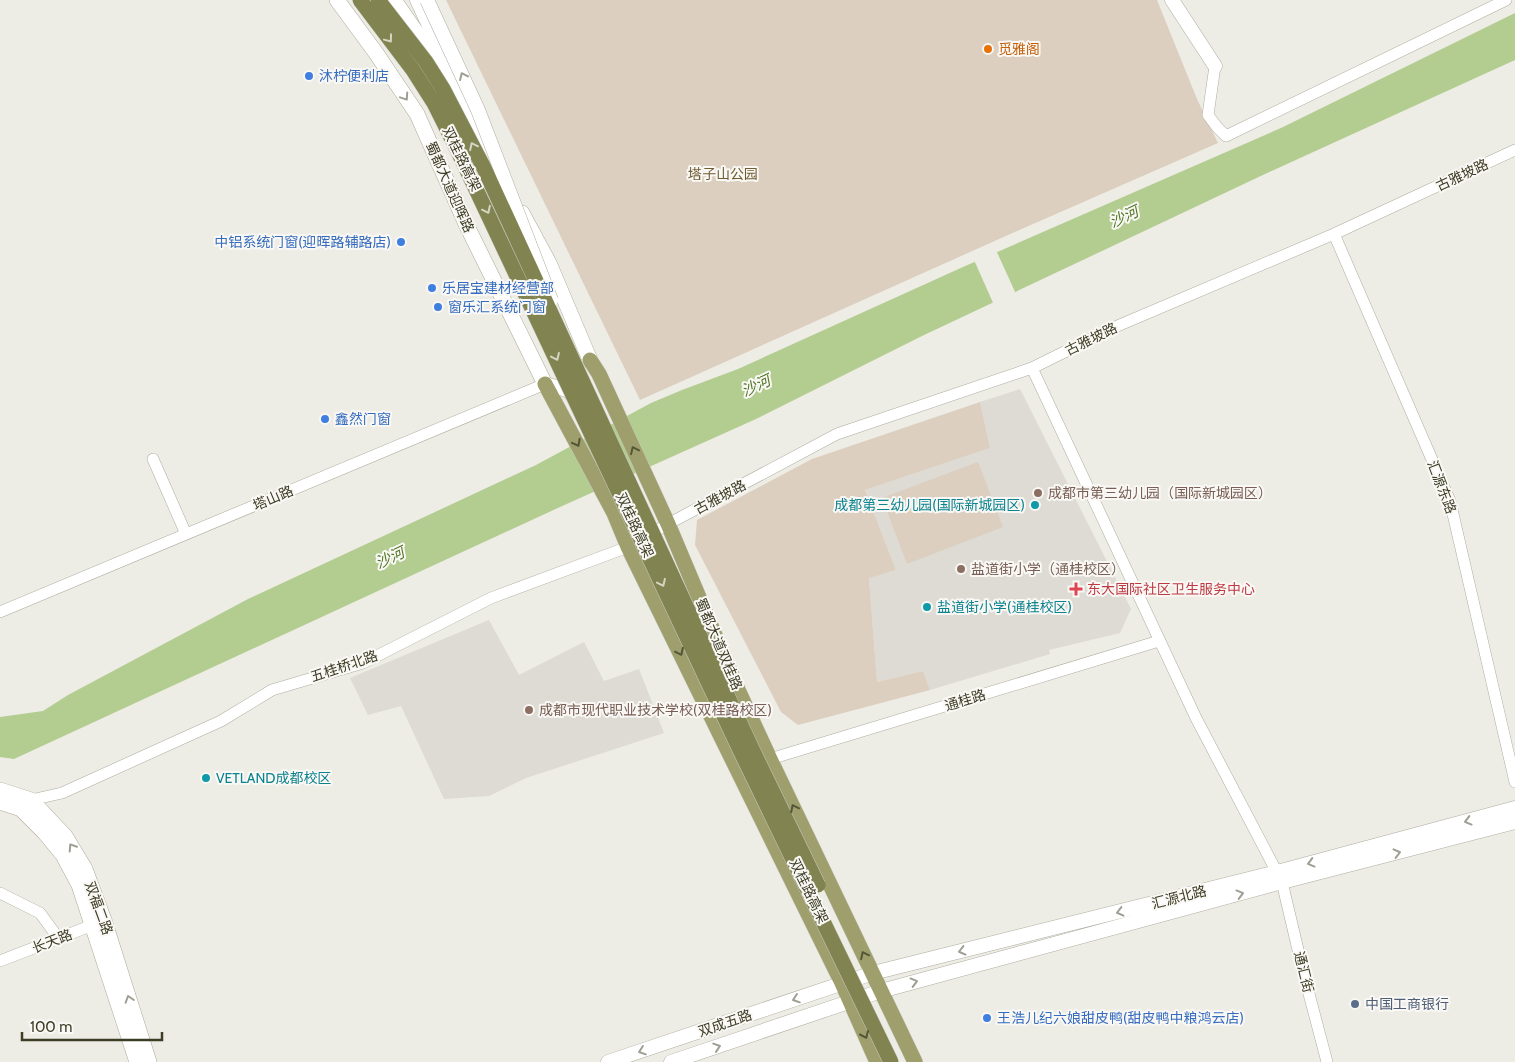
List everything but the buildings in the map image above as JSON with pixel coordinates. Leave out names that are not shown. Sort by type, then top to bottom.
[{"type":"highway","name":"双桂路高架","points":[[360,0],[413,70],[434,104],[458,150],[736,741],[891,1062]]},
{"type":"highway","name":"双桂路高架","points":[[378,0],[426,62],[455,110],[484,168],[752,749],[902,1062]]},
{"type":"main road","name":"蜀都大道迎晖路","points":[[337,0],[417,114],[466,224],[545,384]]},
{"type":"main road","points":[[394,0],[446,75],[549,263],[590,360]]},
{"type":"main road","name":"蜀都大道双桂路","points":[[590,360],[599,374],[668,524],[738,690],[915,1062]]},
{"type":"main road","points":[[545,384],[614,513],[628,548],[842,983],[877,1062]]},
{"type":"main road","name":"双福二路","points":[[0,790],[26,804],[65,836],[85,869],[137,1062]]},
{"type":"main road","name":"双福二路","points":[[0,802],[26,804]]},
{"type":"main road","name":"双福二路","points":[[98,923],[149,1062]]},
{"type":"street","points":[[417,0],[441,50],[446,75]]},
{"type":"street","points":[[427,0],[478,110],[545,282],[575,366]]},
{"type":"street","points":[[1172,0],[1215,66],[1208,115],[1226,136],[1506,0]]},
{"type":"street","name":"古雅坡路","points":[[668,524],[837,434],[1032,368],[1114,327],[1334,234],[1515,150]]},
{"type":"street","name":"汇源东路","points":[[1334,234],[1450,501],[1515,782]]},
{"type":"street","points":[[545,384],[574,386],[585,378],[590,370],[590,360]]},
{"type":"street","name":"通汇街","points":[[1032,368],[1196,718],[1280,877],[1326,1062]]},
{"type":"street","points":[[545,384],[567,390],[582,404],[630,503],[648,523],[668,524]]},
{"type":"street","name":"塔山路","points":[[0,612],[545,384]]},
{"type":"street","points":[[153,458],[186,534]]},
{"type":"street","name":"五桂桥北路","points":[[26,804],[62,792],[221,721],[272,690],[363,663],[491,598],[628,548],[668,524]]},
{"type":"street","name":"通桂路","points":[[770,759],[1160,641]]},
{"type":"street","name":"汇源北路","points":[[851,1002],[881,991],[1515,808]]},
{"type":"street","name":"汇源北路","points":[[842,983],[873,973],[1515,822]]},
{"type":"street","points":[[0,893],[40,913],[59,939]]},
{"type":"street","name":"长天路","points":[[0,961],[98,923]]},
{"type":"street","name":"双成五路","points":[[608,1062],[842,983]]},
{"type":"street","name":"双成五路","points":[[671,1062],[851,1002]]},
{"type":"shaded area","name":"盐道街小学（通桂校区）","points":[[1020,389],[1131,609],[1120,633],[1049,650],[1050,654],[930,690],[923,671],[877,682],[869,577],[896,570],[865,490],[990,448],[980,402]]},
{"type":"shaded area","name":"成都市现代职业技术学校(双桂路校区)","points":[[489,620],[519,675],[584,642],[604,681],[639,669],[664,733],[526,778],[489,796],[444,799],[401,706],[368,715],[350,678]]},
{"type":"green space","name":"塔子山公园","points":[[446,0],[1157,0],[1197,99],[1218,143],[640,400]]},
{"type":"green space","points":[[980,402],[990,448],[865,490],[896,570],[869,578],[877,682],[923,671],[930,690],[798,725],[781,712],[695,545],[697,520],[812,459]]},
{"type":"green space","points":[[978,462],[1003,527],[907,564],[882,498]]},
{"type":"water","name":"沙河","points":[[1515,13],[1515,60],[1265,174],[922,336],[756,419],[560,507],[14,759],[0,757],[0,717],[43,711],[68,695],[248,599],[536,465],[651,403],[738,369],[963,267],[1281,128]]},
{"type":"pier","points":[[996,250],[1016,294],[994,305],[974,260]]},
{"type":"place","name":"觅雅阁","points":[[988,49]]},
{"type":"place","name":"沐柠便利店","points":[[309,76]]},
{"type":"place","name":"中铝系统门窗(迎晖路辅路店)","points":[[401,242]]},
{"type":"place","name":"乐居宝建材经营部","points":[[432,288]]},
{"type":"place","name":"窗乐汇系统门窗","points":[[438,307]]},
{"type":"place","name":"鑫然门窗","points":[[325,419]]},
{"type":"place","name":"成都市第三幼儿园（国际新城园区）","points":[[1038,493]]},
{"type":"place","name":"成都第三幼儿园(国际新城园区)","points":[[1035,505]]},
{"type":"place","name":"盐道街小学（通桂校区）","points":[[961,569]]},
{"type":"place","name":"东大国际社区卫生服务中心","points":[[1076,589]]},
{"type":"place","name":"盐道街小学(通桂校区)","points":[[927,607]]},
{"type":"place","name":"成都市现代职业技术学校(双桂路校区)","points":[[529,710]]},
{"type":"place","name":"VETLAND成都校区","points":[[206,778]]},
{"type":"place","name":"中国工商银行","points":[[1355,1004]]},
{"type":"place","name":"王浩儿纪六娘甜皮鸭(甜皮鸭中粮鸿云店)","points":[[987,1018]]}]
